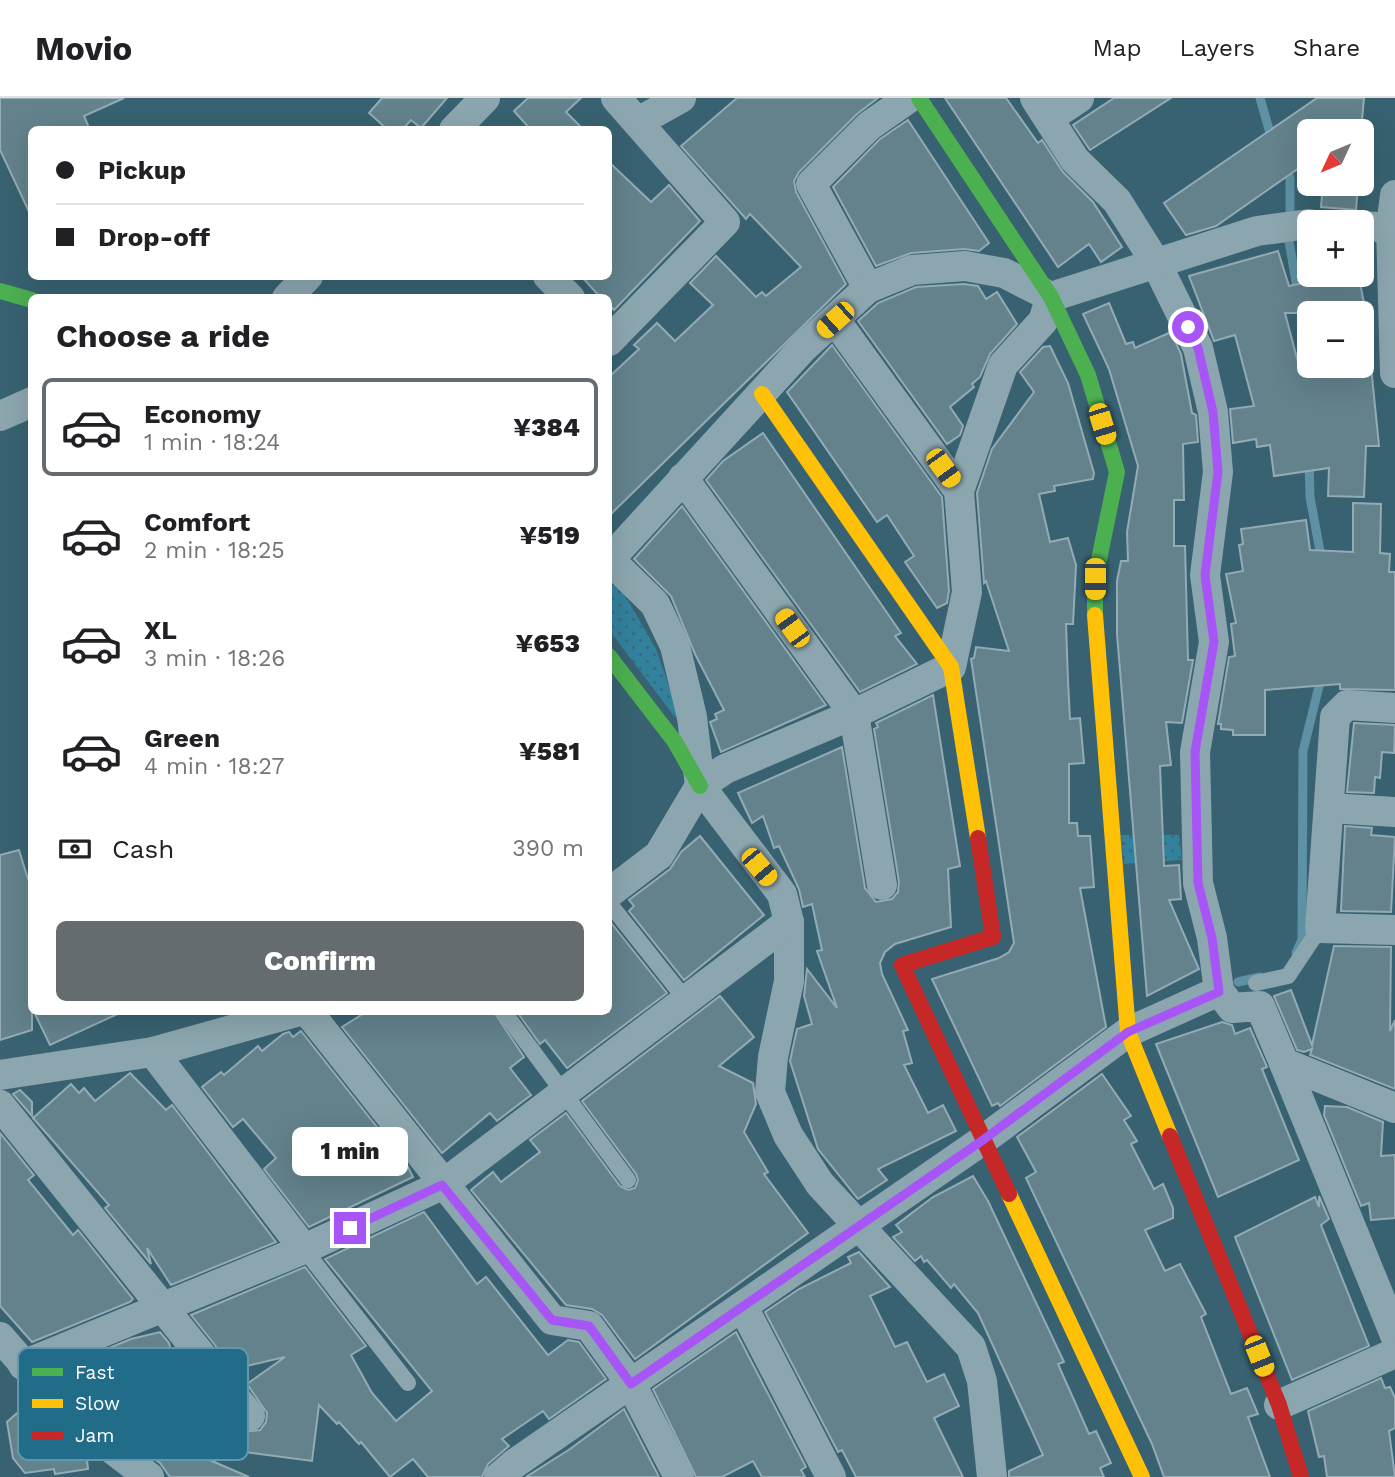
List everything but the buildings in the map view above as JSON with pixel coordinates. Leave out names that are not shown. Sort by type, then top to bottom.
[{"type":"street","points":[[458,126],[485,98]]},
{"type":"street","points":[[612,337],[725,222],[616,98]]},
{"type":"street","points":[[638,122],[681,98]]},
{"type":"street","points":[[868,288],[811,184],[869,126],[909,98]]},
{"type":"street","points":[[919,98],[1051,297],[1088,375],[1117,472],[1095,579],[1095,635],[1128,1032],[1279,1405],[1301,1477]]},
{"type":"street","points":[[1079,98],[1042,108],[1076,160],[1117,201],[1157,265],[1198,348],[1213,412],[1218,472],[1205,575],[1214,642],[1195,752],[1198,883],[1212,938],[1232,1009],[1260,1006],[1395,1335]]},
{"type":"street","points":[[1395,195],[1382,227],[1395,373]]},
{"type":"street","points":[[612,556],[762,394],[868,288],[912,270],[965,266],[1004,273],[1051,297],[1257,231],[1297,226]]},
{"type":"street","points":[[291,294],[304,280]]},
{"type":"street","points":[[552,280],[566,294]]},
{"type":"street","points":[[0,291],[28,299]]},
{"type":"street","points":[[1051,297],[1043,321],[1003,365],[959,491],[967,592],[951,667],[993,937],[902,965],[1142,1477]]},
{"type":"street","points":[[835,320],[959,491]]},
{"type":"street","points":[[762,394],[951,667]]},
{"type":"street","points":[[0,416],[28,404]]},
{"type":"street","points":[[683,478],[854,714],[882,885]]},
{"type":"street","points":[[612,562],[654,604],[675,646],[692,717],[700,786]]},
{"type":"street","points":[[612,660],[675,742],[700,786],[782,894],[789,922],[789,981],[773,1057],[770,1092],[788,1135],[820,1184],[971,1347],[982,1381],[992,1477]]},
{"type":"street","points":[[612,891],[659,855],[700,786],[725,769],[854,714],[951,667]]},
{"type":"street","points":[[1395,708],[1347,705],[1335,717],[1320,928],[1395,930]]},
{"type":"street","points":[[1329,808],[1395,812]]},
{"type":"street","points":[[63,1348],[304,1249],[442,1185],[566,1094],[789,922]]},
{"type":"street","points":[[511,1473],[631,1384],[983,1140],[1128,1032],[1228,990]]},
{"type":"street","points":[[0,1074],[153,1052],[285,1015]]},
{"type":"street","points":[[310,1015],[442,1185],[552,1320],[589,1326],[631,1384],[679,1477]]},
{"type":"street","points":[[153,1052],[304,1249]]},
{"type":"street","points":[[1284,1063],[1395,1108]]},
{"type":"street","points":[[0,1105],[194,1348]]},
{"type":"street","points":[[743,1307],[831,1477]]},
{"type":"street","points":[[0,1336],[18,1359]]},
{"type":"street","points":[[1279,1405],[1395,1353]]},
{"type":"street","points":[[127,1460],[149,1477]]},
{"type":"lane","points":[[612,907],[687,1000]]},
{"type":"lane","points":[[1256,983],[1288,976],[1320,928]]},
{"type":"lane","points":[[506,1015],[628,1180]]},
{"type":"lane","points":[[304,1249],[408,1383]]},
{"type":"shaded area","points":[[615,578],[656,649],[684,729],[612,634],[612,581]]},
{"type":"shaded area","points":[[1121,835],[1179,835],[1182,860],[1124,864]]},
{"type":"waterway","points":[[1260,98],[1272,140]]},
{"type":"waterway","points":[[1284,165],[1290,178],[1290,211]]},
{"type":"waterway","points":[[1289,241],[1299,301]]},
{"type":"waterway","points":[[1309,462],[1310,497],[1322,562]]},
{"type":"waterway","points":[[1296,953],[1302,940],[1303,751],[1322,674]]},
{"type":"waterway","points":[[1238,982],[1260,977]]},
{"type":"traffic: fast","points":[[919,98],[1051,297],[1088,375],[1117,472],[1095,579],[1095,615]]},
{"type":"traffic: fast","points":[[0,291],[28,299]]},
{"type":"traffic: fast","points":[[612,660],[675,742],[700,786]]},
{"type":"traffic: slow","points":[[762,394],[951,667],[978,838]]},
{"type":"traffic: slow","points":[[1095,615],[1128,1032],[1170,1136]]},
{"type":"traffic: slow","points":[[1009,1194],[1142,1477]]},
{"type":"traffic: jam","points":[[978,838],[993,937],[902,965],[1009,1194]]},
{"type":"traffic: jam","points":[[1170,1136],[1279,1405],[1301,1477]]},
{"type":"route","points":[[350,1228],[442,1185],[552,1320],[589,1326],[631,1384],[983,1140],[1128,1032],[1219,992],[1212,938],[1198,883],[1195,752],[1214,642],[1205,575],[1218,472],[1213,412],[1198,348],[1188,327]]}]
